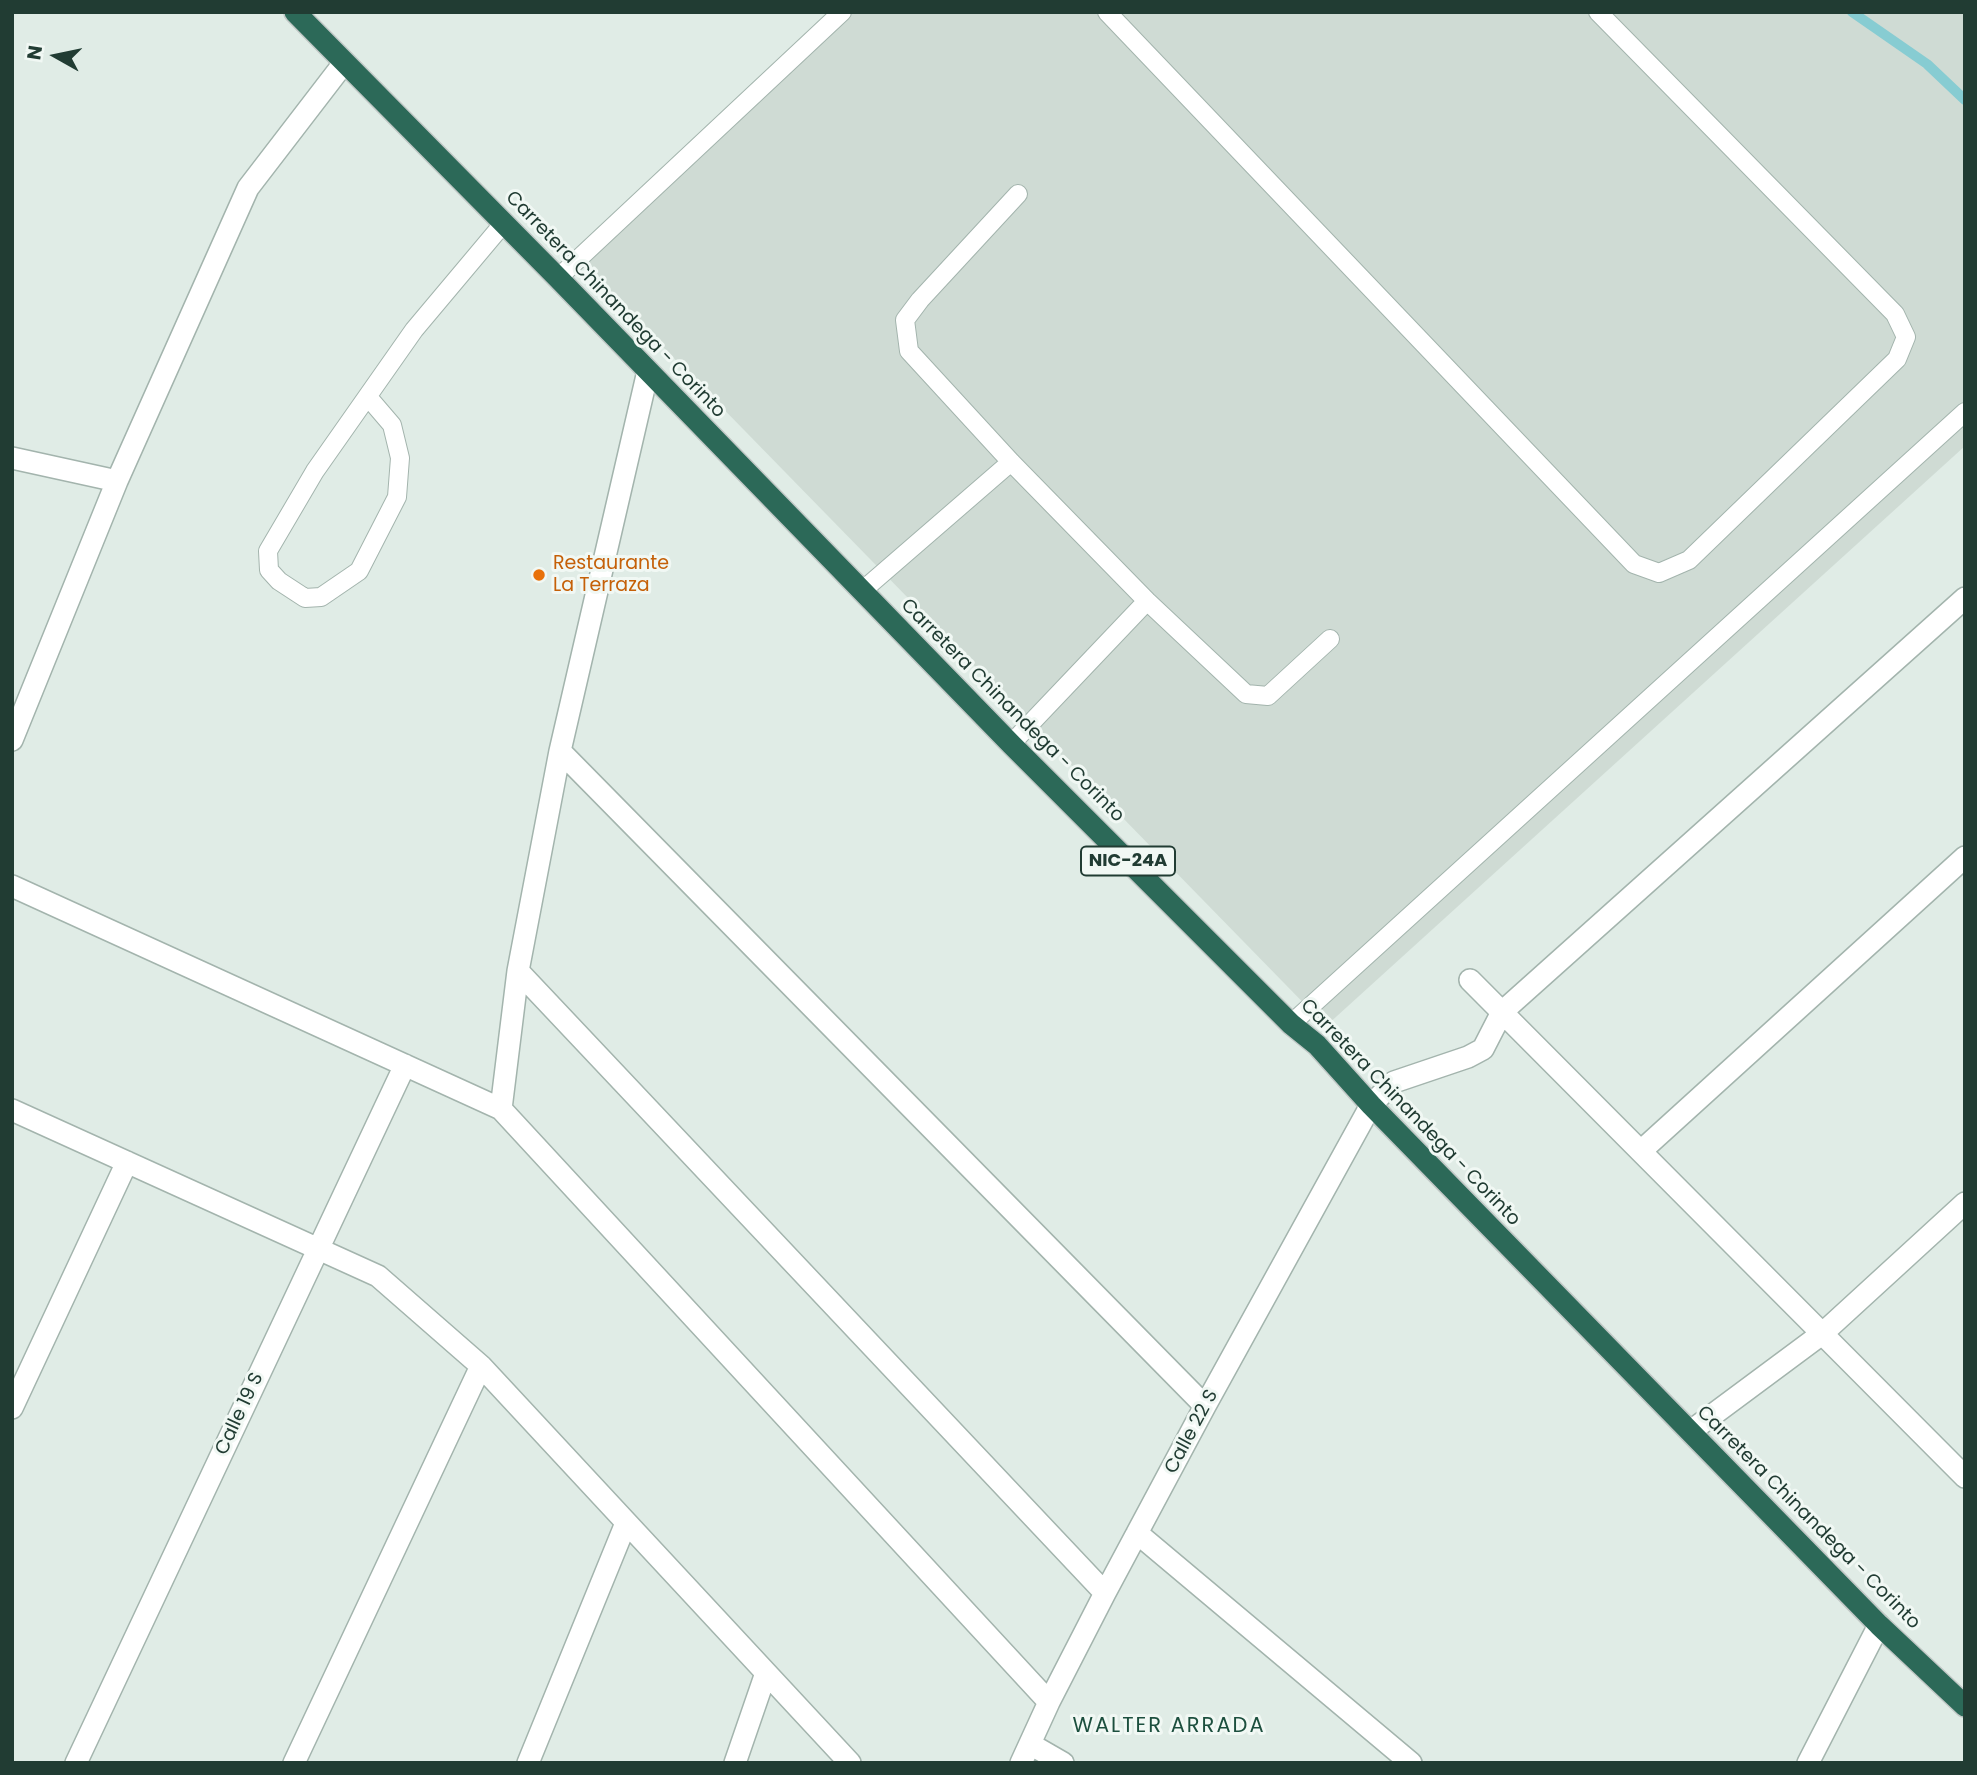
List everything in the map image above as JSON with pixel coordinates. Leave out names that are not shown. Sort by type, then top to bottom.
[{"type":"highway","name":"Carretera Chinandega - Corinto","points":[[295,12],[1011,744],[1291,1024],[1317,1045],[1371,1105],[1879,1625],[1965,1706]]},
{"type":"street","points":[[12,740],[117,481],[248,188],[344,63]]},
{"type":"street","points":[[501,1109],[518,971],[560,751],[648,371]]},
{"type":"street","points":[[12,458],[117,481]]},
{"type":"street","points":[[1502,1012],[1965,598]]},
{"type":"street","points":[[560,751],[1205,1406]]},
{"type":"street","points":[[1641,1151],[1965,857]]},
{"type":"street","points":[[12,886],[501,1109],[1049,1702]]},
{"type":"street","points":[[518,971],[1105,1593]]},
{"type":"street","points":[[1470,980],[1965,1477]]},
{"type":"street","name":"Calle 22 S","points":[[1026,1753],[1105,1593],[1371,1105],[1394,1082],[1468,1057],[1483,1049],[1502,1012]]},
{"type":"street","name":"Calle 19 S","points":[[76,1763],[405,1065]]},
{"type":"street","points":[[12,1110],[378,1276],[481,1366],[850,1763]]},
{"type":"street","points":[[12,1408],[127,1162]]},
{"type":"street","points":[[1691,1432],[1823,1333],[1965,1203]]},
{"type":"street","points":[[294,1763],[481,1366]]},
{"type":"street","points":[[528,1763],[626,1523]]},
{"type":"street","points":[[1138,1533],[1411,1763]]},
{"type":"street","points":[[1808,1763],[1879,1625]]},
{"type":"street","points":[[735,1763],[766,1673]]},
{"type":"street","points":[[1026,1753],[1063,1763]]},
{"type":"lane","points":[[558,278],[842,12]]},
{"type":"lane","points":[[1107,12],[1634,564],[1658,573],[1689,560],[1897,359],[1906,337],[1895,314],[1598,12]]},
{"type":"lane","points":[[1018,194],[920,300],[905,320],[908,351],[1011,462],[1147,601],[1246,694],[1268,696],[1330,639]]},
{"type":"lane","points":[[368,397],[392,425],[400,458],[397,497],[359,571],[321,597],[305,598],[279,581],[270,570],[268,551],[315,471],[414,330],[503,224]]},
{"type":"lane","points":[[1291,1024],[1965,412]]},
{"type":"lane","points":[[862,591],[1011,462]]},
{"type":"lane","points":[[1011,744],[1147,601]]},
{"type":"shaded area","points":[[835,12],[1965,12],[1965,446],[1326,1026],[578,260]]},
{"type":"waterway","points":[[1852,12],[1927,64],[1965,100]]},
{"type":"place","name":"Restaurante La Terraza","points":[[539,575]]},
{"type":"district","name":"WALTER ARRADA","points":[[1169,1727]]}]
